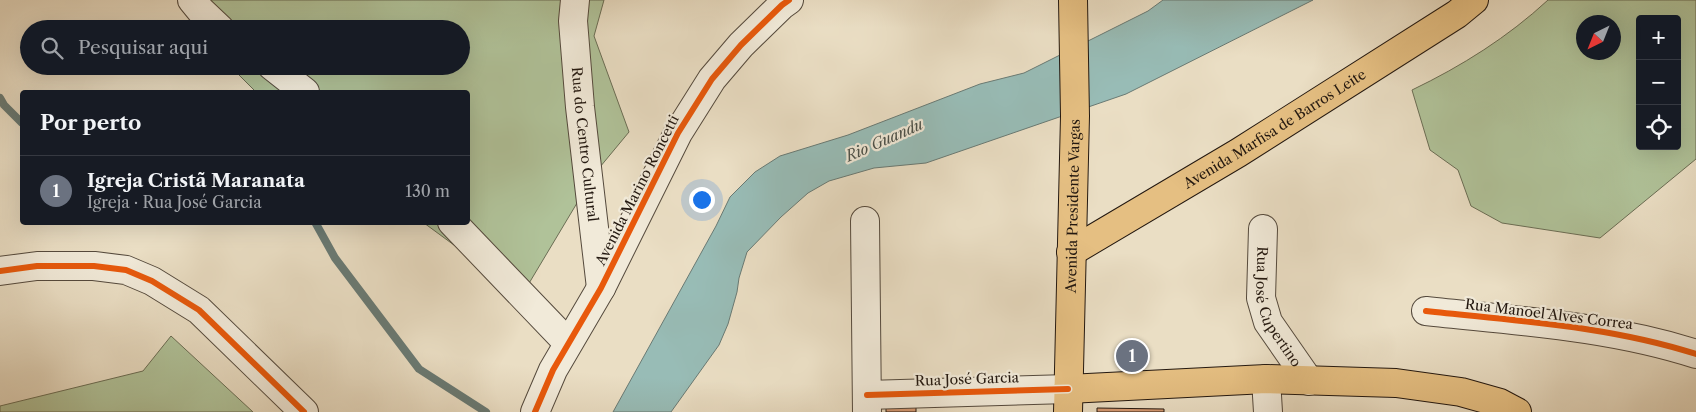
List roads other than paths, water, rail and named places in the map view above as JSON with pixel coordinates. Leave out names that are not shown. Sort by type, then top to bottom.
[{"type":"main road","name":"Avenida Presidente Vargas","points":[[1068,400],[1075,116],[1073,0]]},
{"type":"main road","name":"Avenida Marfisa de Barros Leite","points":[[1071,252],[1246,147],[1458,14],[1474,0]]},
{"type":"main road","name":"Rua José Garcia","points":[[1068,400],[1266,379],[1428,387],[1484,398],[1500,403],[1517,412]]},
{"type":"street","points":[[192,0],[211,20]]},
{"type":"street","name":"Rua do Centro Cultural","points":[[574,0],[573,21],[580,107],[601,288]]},
{"type":"street","name":"Avenida Marino Roncetti","points":[[535,412],[553,370],[601,288],[678,134],[712,79],[741,45],[789,0]]},
{"type":"street","points":[[283,75],[302,90]]},
{"type":"street","points":[[865,221],[867,403]]},
{"type":"street","points":[[455,225],[568,343]]},
{"type":"street","name":"Rua José Cupertino","points":[[1263,229],[1261,298],[1263,306],[1268,322],[1309,381]]},
{"type":"street","points":[[0,271],[37,266],[94,266],[126,270],[152,281],[199,310],[304,412]]},
{"type":"street","name":"Rua Manoel Alves Correa","points":[[1426,311],[1574,326],[1661,343],[1696,354]]},
{"type":"street","points":[[1266,379],[1268,412]]},
{"type":"street","name":"Rua José Garcia","points":[[867,403],[1068,400]]},
{"type":"water","name":"Rio Guandu","points":[[1163,0],[1313,0],[1126,94],[926,163],[874,168],[829,181],[808,193],[781,217],[747,252],[728,324],[719,345],[671,412],[613,412],[716,226],[730,197],[755,172],[780,156],[848,135],[980,84],[1024,73],[1148,11]]},
{"type":"waterway","points":[[0,98],[4,105],[20,121]]},
{"type":"waterway","points":[[317,225],[335,258],[419,369],[486,412]]},
{"type":"place","name":"Igreja Cristã Maranata","points":[[1132,356]]}]
